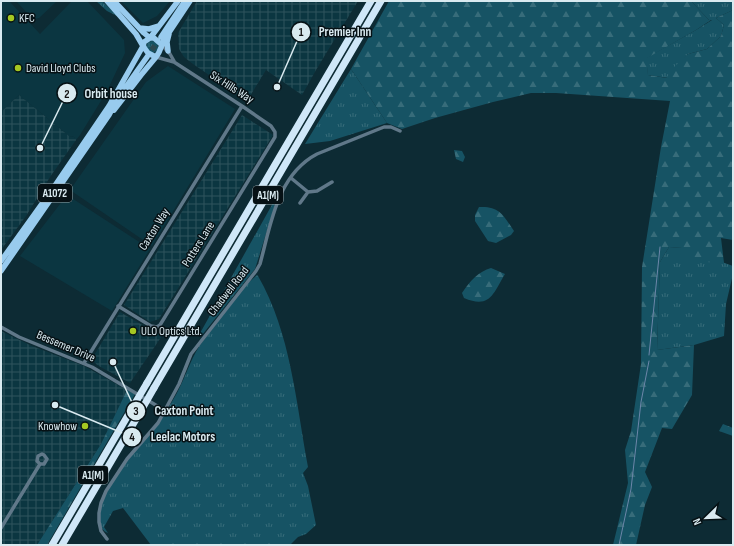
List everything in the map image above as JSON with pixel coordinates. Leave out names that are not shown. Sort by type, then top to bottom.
[{"type":"highway","name":"A1(M)","points":[[52,545],[371,1]]},
{"type":"highway","name":"A1(M)","points":[[62,545],[381,1]]},
{"type":"main road","points":[[107,1],[136,34],[148,53],[156,57]]},
{"type":"main road","points":[[114,1],[150,38],[154,38],[162,45]]},
{"type":"main road","name":"A1072","points":[[1,261],[109,106],[144,42],[150,38],[178,1]]},
{"type":"main road","points":[[161,37],[184,1]]},
{"type":"main road","name":"A1072","points":[[109,115],[161,51],[162,45],[190,1]]},
{"type":"main road","points":[[140,28],[149,29],[159,26]]},
{"type":"main road","points":[[168,51],[169,34]]},
{"type":"main road","name":"A1072","points":[[1,271],[109,115],[118,98],[147,58]]},
{"type":"main road","name":"A1072","points":[[109,106],[118,98]]},
{"type":"street","name":"Six Hills Way","points":[[162,45],[168,51],[174,62]]},
{"type":"street","name":"Six Hills Way","points":[[156,57],[174,62],[271,126],[275,132]]},
{"type":"street","name":"Caxton Way","points":[[84,363],[242,106]]},
{"type":"street","name":"Chadwell Road","points":[[107,539],[101,531],[99,522],[98,513],[101,503],[127,458],[158,422],[179,384],[191,354],[256,271],[260,264],[274,210],[281,193],[291,178],[310,158],[384,127],[396,128],[400,131]]},
{"type":"street","name":"Potters Lane","points":[[118,306],[151,326],[157,327],[160,325],[274,140],[275,132]]},
{"type":"street","points":[[291,178],[308,192],[318,191],[332,182]]},
{"type":"street","points":[[300,203],[308,192]]},
{"type":"street","name":"Bessemer Drive","points":[[1,327],[19,337],[84,363],[164,410]]},
{"type":"street","points":[[1,528],[40,464]]},
{"type":"shaded area","points":[[1,1],[9,1],[40,34],[72,1],[87,1],[124,40],[125,53],[107,91],[76,140],[19,95],[1,112]]},
{"type":"shaded area","points":[[16,1],[57,1],[39,18],[34,19]]},
{"type":"shaded area","points":[[121,1],[170,1],[157,16],[143,23]]},
{"type":"shaded area","points":[[197,1],[358,1],[302,95],[266,70],[247,101],[193,64],[184,57],[179,49],[178,33]]},
{"type":"shaded area","points":[[168,66],[235,109],[152,246],[70,190],[146,82]]},
{"type":"shaded area","points":[[19,95],[76,140],[50,177],[26,216],[1,250],[1,112]]},
{"type":"shaded area","points":[[242,115],[273,135],[159,319],[150,322],[124,305]]},
{"type":"shaded area","points":[[67,195],[150,249],[112,311],[20,256]]},
{"type":"shaded area","points":[[120,312],[151,330],[159,329],[164,333],[130,383],[97,365],[92,359]]},
{"type":"shaded area","points":[[1,331],[32,346],[84,366],[127,390],[101,444],[37,545],[1,545]]},
{"type":"green space","points":[[96,1],[102,1],[119,17],[107,11]]},
{"type":"green space","points":[[389,1],[691,1],[709,20],[714,18],[647,58],[648,75],[667,78],[669,72],[688,54],[707,49],[721,36],[724,25],[716,18],[733,10],[733,240],[721,238],[724,263],[688,261],[682,248],[669,247],[660,262],[657,350],[694,345],[692,395],[672,429],[662,428],[645,472],[652,487],[645,505],[636,545],[613,545],[628,483],[625,450],[631,431],[641,364],[642,267],[661,147],[670,101],[556,93],[531,93],[435,118],[402,129],[387,123],[351,69]]},
{"type":"green space","points":[[691,1],[733,1],[733,10],[716,18],[724,25],[721,36],[707,49],[688,54],[668,78],[648,75],[646,58],[712,20],[709,20]]},
{"type":"green space","points":[[150,41],[154,41],[158,47],[154,53],[150,53],[146,49],[146,45]]},
{"type":"green space","points":[[351,69],[387,123],[330,141],[305,144]]},
{"type":"green space","points":[[454,150],[462,151],[465,157],[463,162],[456,159]]},
{"type":"green space","points":[[273,203],[275,205],[255,269],[202,335],[199,335]]},
{"type":"green space","points":[[479,207],[492,208],[504,216],[514,231],[511,235],[496,243],[488,241],[475,221],[475,215]]},
{"type":"green space","points":[[669,247],[683,248],[733,266],[733,274],[726,304],[724,336],[694,345],[657,350],[660,262]]},
{"type":"green space","points":[[491,268],[505,274],[490,298],[480,302],[464,298],[462,293],[471,281],[478,274]]},
{"type":"green space","points":[[257,275],[269,298],[278,321],[291,369],[308,467],[303,473],[308,486],[316,525],[306,534],[298,537],[290,545],[151,545],[123,508],[113,511],[104,527],[108,533],[102,529],[100,524],[100,512],[104,498],[112,484],[167,409],[177,393],[200,345],[246,285]]},
{"type":"green space","points":[[127,390],[135,394],[47,545],[37,545],[101,444]]},
{"type":"green space","points":[[723,424],[733,428],[733,436],[719,431]]},
{"type":"waterway","points":[[649,355],[660,247]]},
{"type":"waterway","points":[[619,545],[631,489],[641,402],[649,361]]},
{"type":"tunnel","points":[[147,57],[160,38]]},
{"type":"place","name":"KFC","points":[[11,18]]},
{"type":"place","name":"David Lloyd Clubs","points":[[18,68]]},
{"type":"place","name":"Premier Inn","points":[[277,87]]},
{"type":"place","name":"Orbit house","points":[[40,148]]},
{"type":"place","name":"ULO Optics Ltd.","points":[[133,331]]},
{"type":"place","name":"Caxton Point","points":[[113,362]]},
{"type":"place","name":"Leelac Motors","points":[[55,405]]},
{"type":"place","name":"Knowhow","points":[[85,426]]}]
